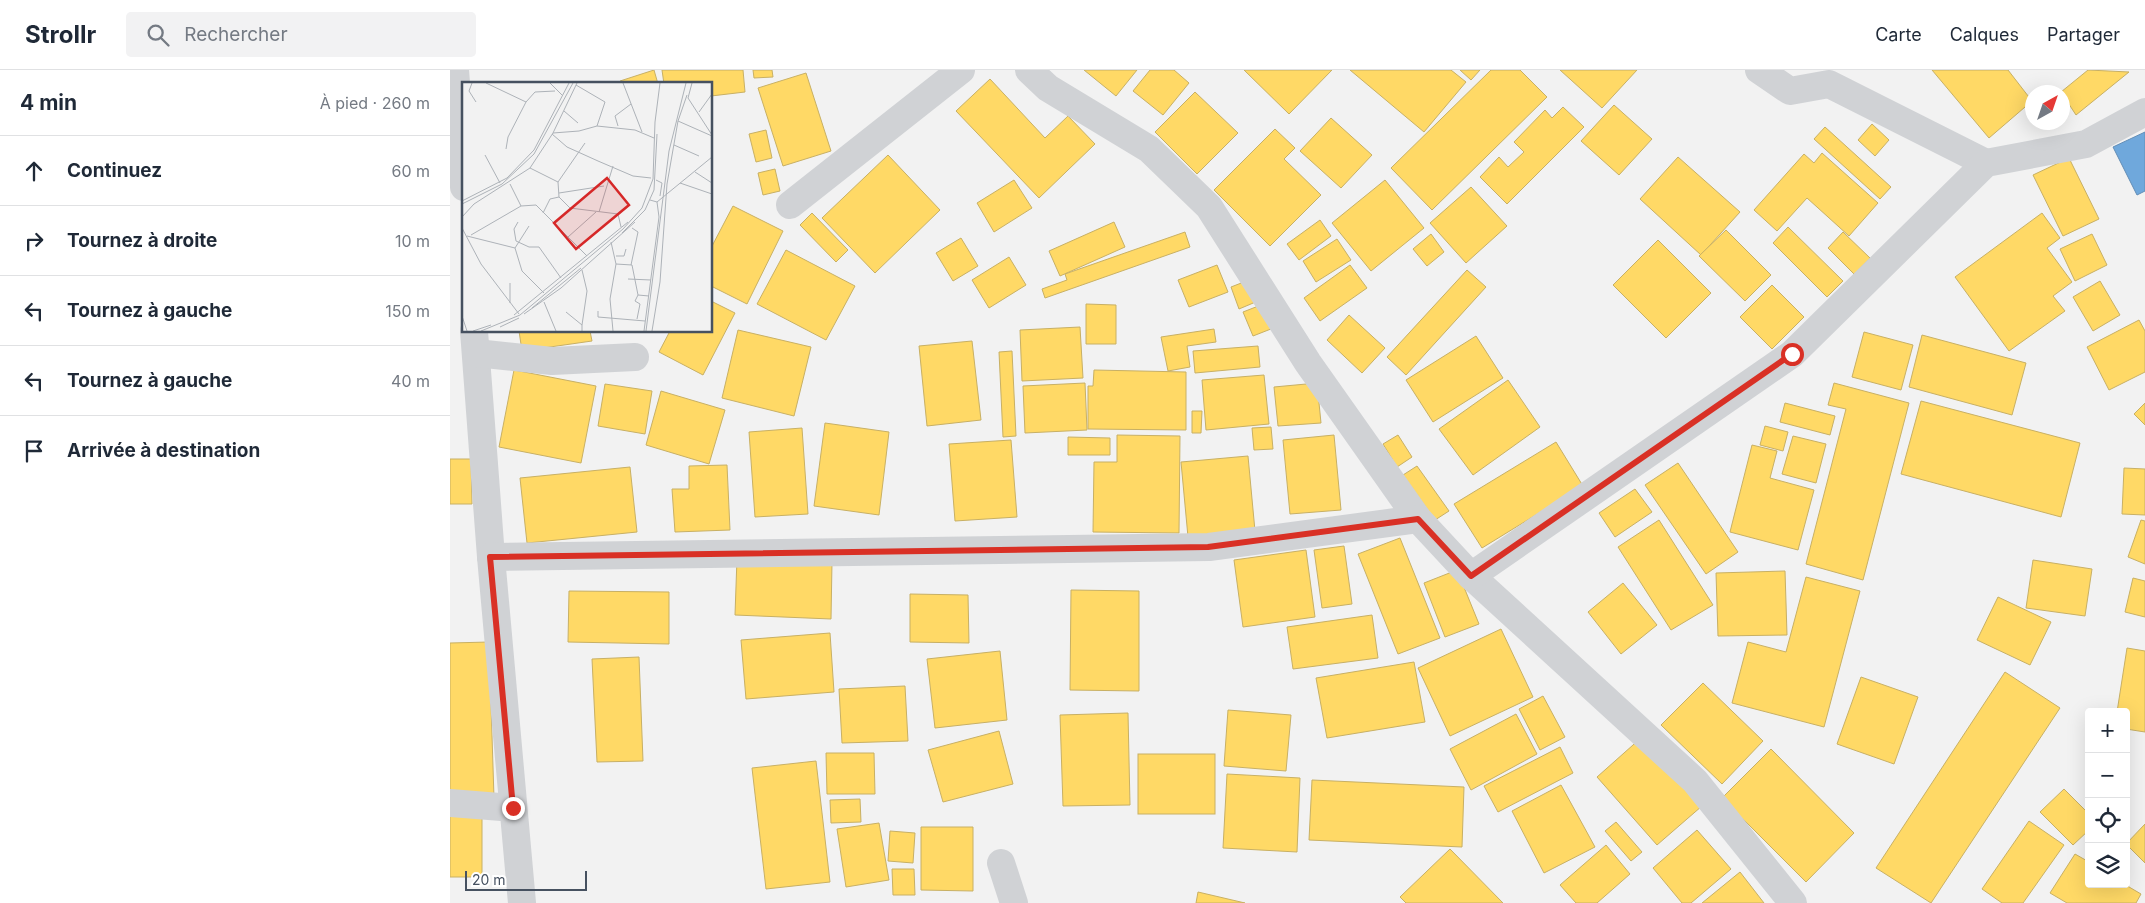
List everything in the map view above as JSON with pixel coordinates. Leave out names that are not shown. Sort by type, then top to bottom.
[{"type":"street","points":[[455,70],[462,161]]},
{"type":"street","points":[[790,204],[961,70]]},
{"type":"street","points":[[1029,70],[1048,88],[1149,149],[1209,207],[1308,363],[1418,519],[1471,576],[1695,781],[1793,903]]},
{"type":"street","points":[[1759,70],[1790,91],[1828,84],[1986,163]]},
{"type":"street","points":[[1471,576],[1792,354],[1986,163],[2086,144],[2145,112]]},
{"type":"street","points":[[522,903],[490,557],[475,342],[552,361],[635,357]]},
{"type":"street","points":[[490,557],[1208,547],[1418,519]]},
{"type":"street","points":[[450,804],[513,808]]},
{"type":"street","points":[[1001,862],[1014,903]]},
{"type":"building: Logements","points":[[654,70],[657,82],[620,82]]},
{"type":"building: Logements","points":[[662,70],[743,70],[745,92],[712,96],[712,82],[664,82]]},
{"type":"building: Logements","points":[[753,70],[772,70],[773,77],[754,78]]},
{"type":"building: Logements","points":[[1084,70],[1137,70],[1116,96]]},
{"type":"building: Logements","points":[[1150,70],[1174,70],[1189,83],[1163,115],[1133,91]]},
{"type":"building: Logements","points":[[1244,70],[1332,70],[1289,114]]},
{"type":"building: Logements","points":[[1350,70],[1451,70],[1466,82],[1424,132]]},
{"type":"building: Logements","points":[[1460,70],[1480,70],[1471,80]]},
{"type":"building: Logements","points":[[1491,70],[1520,70],[1547,97],[1432,210],[1391,168]]},
{"type":"building: Logements","points":[[1560,70],[1637,70],[1602,108]]},
{"type":"building: Logements","points":[[1932,70],[2008,70],[2025,92],[2025,107],[1989,138]]},
{"type":"building: Logements","points":[[2088,70],[2129,72],[2076,115],[2070,106],[2070,85]]},
{"type":"building: Logements","points":[[806,73],[831,151],[783,166],[758,88]]},
{"type":"building: Logements","points":[[990,79],[1045,138],[1068,116],[1095,144],[1039,198],[956,111]]},
{"type":"building: Logements","points":[[1195,92],[1238,133],[1197,174],[1155,132]]},
{"type":"building: Logements","points":[[1614,105],[1652,139],[1619,175],[1581,141]]},
{"type":"building: Logements","points":[[1563,107],[1584,127],[1507,204],[1480,177],[1499,157],[1508,167],[1524,152],[1514,142],[1545,110],[1552,118]]},
{"type":"building: Logements","points":[[1331,118],[1372,155],[1341,188],[1300,151]]},
{"type":"building: Logements","points":[[1872,124],[1889,140],[1875,156],[1858,140]]},
{"type":"building: Logements","points":[[1825,127],[1891,187],[1880,199],[1814,139]]},
{"type":"building: Logements","points":[[1275,129],[1295,148],[1284,159],[1321,195],[1270,246],[1214,190]]},
{"type":"building: Logements","points":[[766,130],[772,158],[756,162],[749,134]]},
{"type":"building: Logements","points":[[1822,153],[1878,203],[1849,236],[1807,198],[1777,231],[1754,210],[1804,154],[1814,163]]},
{"type":"building: Logements","points":[[888,155],[940,210],[875,273],[822,218]]},
{"type":"building: Logements","points":[[1678,157],[1740,212],[1701,255],[1640,199]]},
{"type":"building: Logements","points":[[2069,158],[2099,219],[2063,236],[2033,175]]},
{"type":"building: Logements","points":[[775,169],[780,191],[763,195],[758,173]]},
{"type":"building: Logements","points":[[1014,180],[1032,208],[994,232],[977,203]]},
{"type":"building: Logements","points":[[1385,180],[1424,228],[1371,271],[1332,223]]},
{"type":"building: Logements","points":[[1471,187],[1507,226],[1466,263],[1430,223]]},
{"type":"building: Logements","points":[[733,206],[783,231],[747,304],[712,286],[712,246]]},
{"type":"building: Logements","points":[[812,213],[848,250],[836,262],[800,225]]},
{"type":"building: Logements","points":[[2042,213],[2060,238],[2047,248],[2072,282],[2053,296],[2065,311],[2009,351],[1955,277]]},
{"type":"building: Logements","points":[[1320,220],[1331,236],[1299,260],[1287,244]]},
{"type":"building: Logements","points":[[1114,222],[1125,247],[1060,276],[1049,251]]},
{"type":"building: Logements","points":[[1788,227],[1843,281],[1827,297],[1773,243]]},
{"type":"building: Logements","points":[[1726,230],[1771,275],[1745,301],[1699,256]]},
{"type":"building: Logements","points":[[1185,232],[1190,247],[1045,298],[1042,289],[1067,280],[1065,274]]},
{"type":"building: Logements","points":[[1843,232],[1870,258],[1854,274],[1828,248]]},
{"type":"building: Logements","points":[[1431,234],[1444,252],[1427,266],[1413,249]]},
{"type":"building: Logements","points":[[2092,234],[2107,265],[2075,281],[2060,249]]},
{"type":"building: Logements","points":[[961,238],[978,266],[953,281],[936,253]]},
{"type":"building: Logements","points":[[1337,239],[1351,260],[1316,282],[1303,261]]},
{"type":"building: Logements","points":[[1658,240],[1711,293],[1666,338],[1613,285]]},
{"type":"building: Logements","points":[[786,250],[855,286],[826,340],[757,304]]},
{"type":"building: Logements","points":[[1009,257],[1026,285],[989,308],[972,280]]},
{"type":"building: Logements","points":[[1217,265],[1228,292],[1189,307],[1178,280]]},
{"type":"building: Logements","points":[[1350,265],[1367,288],[1320,321],[1304,298]]},
{"type":"building: Logements","points":[[1467,270],[1486,287],[1406,375],[1387,357]]},
{"type":"building: Logements","points":[[1249,280],[1258,301],[1239,309],[1231,287]]},
{"type":"building: Logements","points":[[2100,281],[2120,315],[2093,331],[2073,297]]},
{"type":"building: Logements","points":[[1772,285],[1804,317],[1772,349],[1740,317]]},
{"type":"building: Logements","points":[[712,302],[735,313],[703,375],[659,352],[669,332],[712,332]]},
{"type":"building: Logements","points":[[1266,303],[1276,327],[1253,336],[1243,312]]},
{"type":"building: Logements","points":[[1086,304],[1116,305],[1116,344],[1086,344]]},
{"type":"building: Logements","points":[[1349,315],[1385,348],[1362,373],[1327,340]]},
{"type":"building: Logements","points":[[2139,320],[2145,331],[2145,372],[2109,390],[2087,347]]},
{"type":"building: Logements","points":[[1080,327],[1083,378],[1022,381],[1020,330]]},
{"type":"building: Logements","points":[[1214,329],[1216,342],[1187,346],[1190,367],[1168,371],[1161,337]]},
{"type":"building: Logements","points":[[738,330],[811,347],[794,416],[722,398]]},
{"type":"building: Logements","points":[[519,332],[590,332],[592,341],[522,351]]},
{"type":"building: Logements","points":[[1864,332],[1913,345],[1901,390],[1852,377]]},
{"type":"building: Logements","points":[[1922,335],[2026,363],[2012,415],[1909,387]]},
{"type":"building: Logements","points":[[1476,336],[1503,378],[1433,422],[1406,380]]},
{"type":"building: Logements","points":[[972,341],[981,420],[927,426],[919,346]]},
{"type":"building: Logements","points":[[1258,346],[1260,367],[1195,373],[1193,351]]},
{"type":"building: Logements","points":[[1012,351],[1016,436],[1003,437],[999,352]]},
{"type":"building: Logements","points":[[514,370],[596,386],[581,463],[499,447]]},
{"type":"building: Logements","points":[[1094,370],[1186,372],[1186,430],[1088,429],[1088,386],[1093,386]]},
{"type":"building: Logements","points":[[1264,375],[1269,424],[1206,430],[1202,380]]},
{"type":"building: Logements","points":[[1508,380],[1540,427],[1473,475],[1439,429]]},
{"type":"building: Logements","points":[[1085,383],[1087,430],[1025,433],[1023,386]]},
{"type":"building: Logements","points":[[1317,383],[1321,423],[1278,426],[1274,387]]},
{"type":"building: Logements","points":[[1834,383],[1909,403],[1863,580],[1806,564],[1846,409],[1828,405]]},
{"type":"building: Logements","points":[[605,384],[652,391],[645,434],[598,426]]},
{"type":"building: Logements","points":[[661,391],[725,410],[709,464],[646,445]]},
{"type":"building: Logements","points":[[1921,401],[2080,443],[2061,517],[1901,474]]},
{"type":"building: Logements","points":[[1785,403],[1835,416],[1830,435],[1780,422]]},
{"type":"building: Logements","points":[[2145,403],[2145,425],[2134,414]]},
{"type":"building: Logements","points":[[1192,411],[1202,411],[1201,433],[1192,433]]},
{"type":"building: Logements","points":[[825,423],[889,432],[879,515],[814,506]]},
{"type":"building: Logements","points":[[1765,426],[1788,432],[1783,451],[1760,445]]},
{"type":"building: Logements","points":[[1271,427],[1273,449],[1254,450],[1252,428]]},
{"type":"building: Logements","points":[[802,428],[808,514],[755,517],[749,432]]},
{"type":"building: Logements","points":[[1117,435],[1180,436],[1179,533],[1093,532],[1094,462],[1117,462]]},
{"type":"building: Logements","points":[[1334,435],[1341,510],[1290,514],[1283,440]]},
{"type":"building: Logements","points":[[1398,435],[1412,457],[1397,467],[1383,444]]},
{"type":"building: Logements","points":[[1793,436],[1826,444],[1816,483],[1782,474]]},
{"type":"building: Logements","points":[[1068,437],[1110,438],[1110,455],[1068,455]]},
{"type":"building: Logements","points":[[1011,440],[1017,517],[955,521],[949,444]]},
{"type":"building: Logements","points":[[1556,442],[1583,486],[1482,548],[1454,504]]},
{"type":"building: Logements","points":[[1752,445],[1777,451],[1770,478],[1814,490],[1798,550],[1730,532]]},
{"type":"building: Logements","points":[[1248,456],[1255,531],[1188,537],[1181,462]]},
{"type":"building: Logements","points":[[450,459],[471,459],[472,504],[450,504]]},
{"type":"building: Logements","points":[[1678,463],[1738,552],[1706,574],[1645,485]]},
{"type":"building: Logements","points":[[727,465],[730,530],[675,532],[672,489],[689,489],[689,466]]},
{"type":"building: Logements","points":[[1417,466],[1449,511],[1435,520],[1403,475]]},
{"type":"building: Logements","points":[[630,467],[637,532],[527,543],[520,478]]},
{"type":"building: Logements","points":[[2124,468],[2145,469],[2145,515],[2122,514]]},
{"type":"building: Logements","points":[[1635,489],[1652,512],[1615,537],[1599,513]]},
{"type":"building: Logements","points":[[1659,520],[1713,605],[1671,630],[1618,547]]},
{"type":"building: Logements","points":[[2141,520],[2145,521],[2145,564],[2128,557]]},
{"type":"building: Logements","points":[[1400,538],[1440,638],[1398,654],[1358,554]]},
{"type":"building: Logements","points":[[1344,546],[1352,604],[1322,608],[1314,550]]},
{"type":"building: Logements","points":[[1306,550],[1315,617],[1243,627],[1234,560]]},
{"type":"building: Logements","points":[[737,558],[832,562],[831,619],[735,615]]},
{"type":"building: Logements","points":[[2033,560],[2092,569],[2085,616],[2026,608]]},
{"type":"building: Logements","points":[[1457,570],[1479,624],[1445,637],[1424,583]]},
{"type":"building: Logements","points":[[1785,571],[1787,635],[1718,636],[1716,573]]},
{"type":"building: Logements","points":[[1806,577],[1860,591],[1824,727],[1732,703],[1748,642],[1786,652]]},
{"type":"building: Logements","points":[[2133,578],[2145,581],[2145,617],[2125,612]]},
{"type":"building: Logements","points":[[1623,583],[1657,625],[1621,654],[1588,612]]},
{"type":"building: Logements","points":[[1071,590],[1139,591],[1139,691],[1070,690]]},
{"type":"building: Logements","points":[[569,591],[669,592],[669,644],[568,642]]},
{"type":"building: Logements","points":[[910,594],[968,595],[969,643],[910,642]]},
{"type":"building: Logements","points":[[1998,597],[2051,622],[2030,665],[1977,640]]},
{"type":"building: Logements","points":[[1372,615],[1378,658],[1293,669],[1287,627]]},
{"type":"building: Logements","points":[[1501,629],[1533,697],[1450,736],[1418,668]]},
{"type":"building: Logements","points":[[830,633],[834,692],[746,699],[741,640]]},
{"type":"building: Logements","points":[[489,642],[494,798],[450,799],[450,643]]},
{"type":"building: Logements","points":[[2127,648],[2145,651],[2145,732],[2130,730],[2130,708],[2118,708]]},
{"type":"building: Logements","points":[[1000,651],[1007,720],[935,728],[927,659]]},
{"type":"building: Logements","points":[[639,657],[643,761],[597,762],[592,659]]},
{"type":"building: Logements","points":[[1414,662],[1425,722],[1327,738],[1316,678]]},
{"type":"building: Logements","points":[[2005,672],[2060,708],[1931,903],[1876,868]]},
{"type":"building: Logements","points":[[1861,677],[1918,697],[1894,764],[1837,744]]},
{"type":"building: Logements","points":[[1703,683],[1763,741],[1722,784],[1661,725]]},
{"type":"building: Logements","points":[[905,686],[908,741],[842,743],[839,689]]},
{"type":"building: Logements","points":[[1543,696],[1565,737],[1540,750],[1519,709]]},
{"type":"building: Logements","points":[[1228,710],[1291,715],[1286,771],[1224,766]]},
{"type":"building: Logements","points":[[1128,713],[1130,805],[1063,806],[1060,715]]},
{"type":"building: Logements","points":[[1516,714],[1537,754],[1471,790],[1450,749]]},
{"type":"building: Logements","points":[[999,731],[1013,784],[943,802],[928,750]]},
{"type":"building: Logements","points":[[1642,737],[1702,806],[1657,845],[1597,777]]},
{"type":"building: Logements","points":[[1560,747],[1573,773],[1498,812],[1484,786]]},
{"type":"building: Logements","points":[[1771,749],[1854,833],[1806,882],[1722,798]]},
{"type":"building: Logements","points":[[826,753],[874,753],[875,794],[827,794]]},
{"type":"building: Logements","points":[[1138,754],[1215,754],[1215,814],[1138,814]]},
{"type":"building: Logements","points":[[816,761],[830,882],[766,889],[752,768]]},
{"type":"building: Logements","points":[[1227,774],[1300,778],[1297,852],[1223,848]]},
{"type":"building: Logements","points":[[1312,780],[1464,787],[1462,847],[1309,840]]},
{"type":"building: Logements","points":[[1561,785],[1595,847],[1544,873],[1512,811]]},
{"type":"building: Logements","points":[[2064,789],[2085,810],[2085,834],[2073,845],[2040,812]]},
{"type":"building: Logements","points":[[860,799],[861,822],[831,823],[830,800]]},
{"type":"building: Logements","points":[[450,813],[482,813],[482,877],[450,877]]},
{"type":"building: Logements","points":[[2029,821],[2064,845],[2023,903],[2002,903],[1982,889]]},
{"type":"building: Logements","points":[[1616,822],[1642,852],[1631,861],[1605,831]]},
{"type":"building: Logements","points":[[879,823],[889,880],[846,887],[837,829]]},
{"type":"building: Logements","points":[[2145,824],[2145,863],[2130,848],[2130,840]]},
{"type":"building: Logements","points":[[921,827],[973,827],[973,891],[921,890]]},
{"type":"building: Logements","points":[[1697,830],[1731,869],[1691,903],[1682,903],[1653,868]]},
{"type":"building: Logements","points":[[890,831],[915,833],[913,863],[888,861]]},
{"type":"building: Logements","points":[[1606,845],[1630,874],[1597,903],[1576,903],[1560,885]]},
{"type":"building: Logements","points":[[1450,849],[1503,903],[1406,903],[1400,897]]},
{"type":"building: Logements","points":[[2075,854],[2085,860],[2085,888],[2130,888],[2141,894],[2136,903],[2067,903],[2050,893]]},
{"type":"building: Logements","points":[[892,869],[914,869],[915,895],[893,895]]},
{"type":"building: Logements","points":[[1740,872],[1764,903],[1702,903]]},
{"type":"building: Logements","points":[[1198,892],[1245,903],[1196,903]]},
{"type":"building: Écoles","points":[[2145,132],[2145,191],[2137,195],[2113,147]]},
{"type":"route","points":[[513,808],[490,557],[1208,547],[1418,519],[1471,576],[1792,354]]}]
